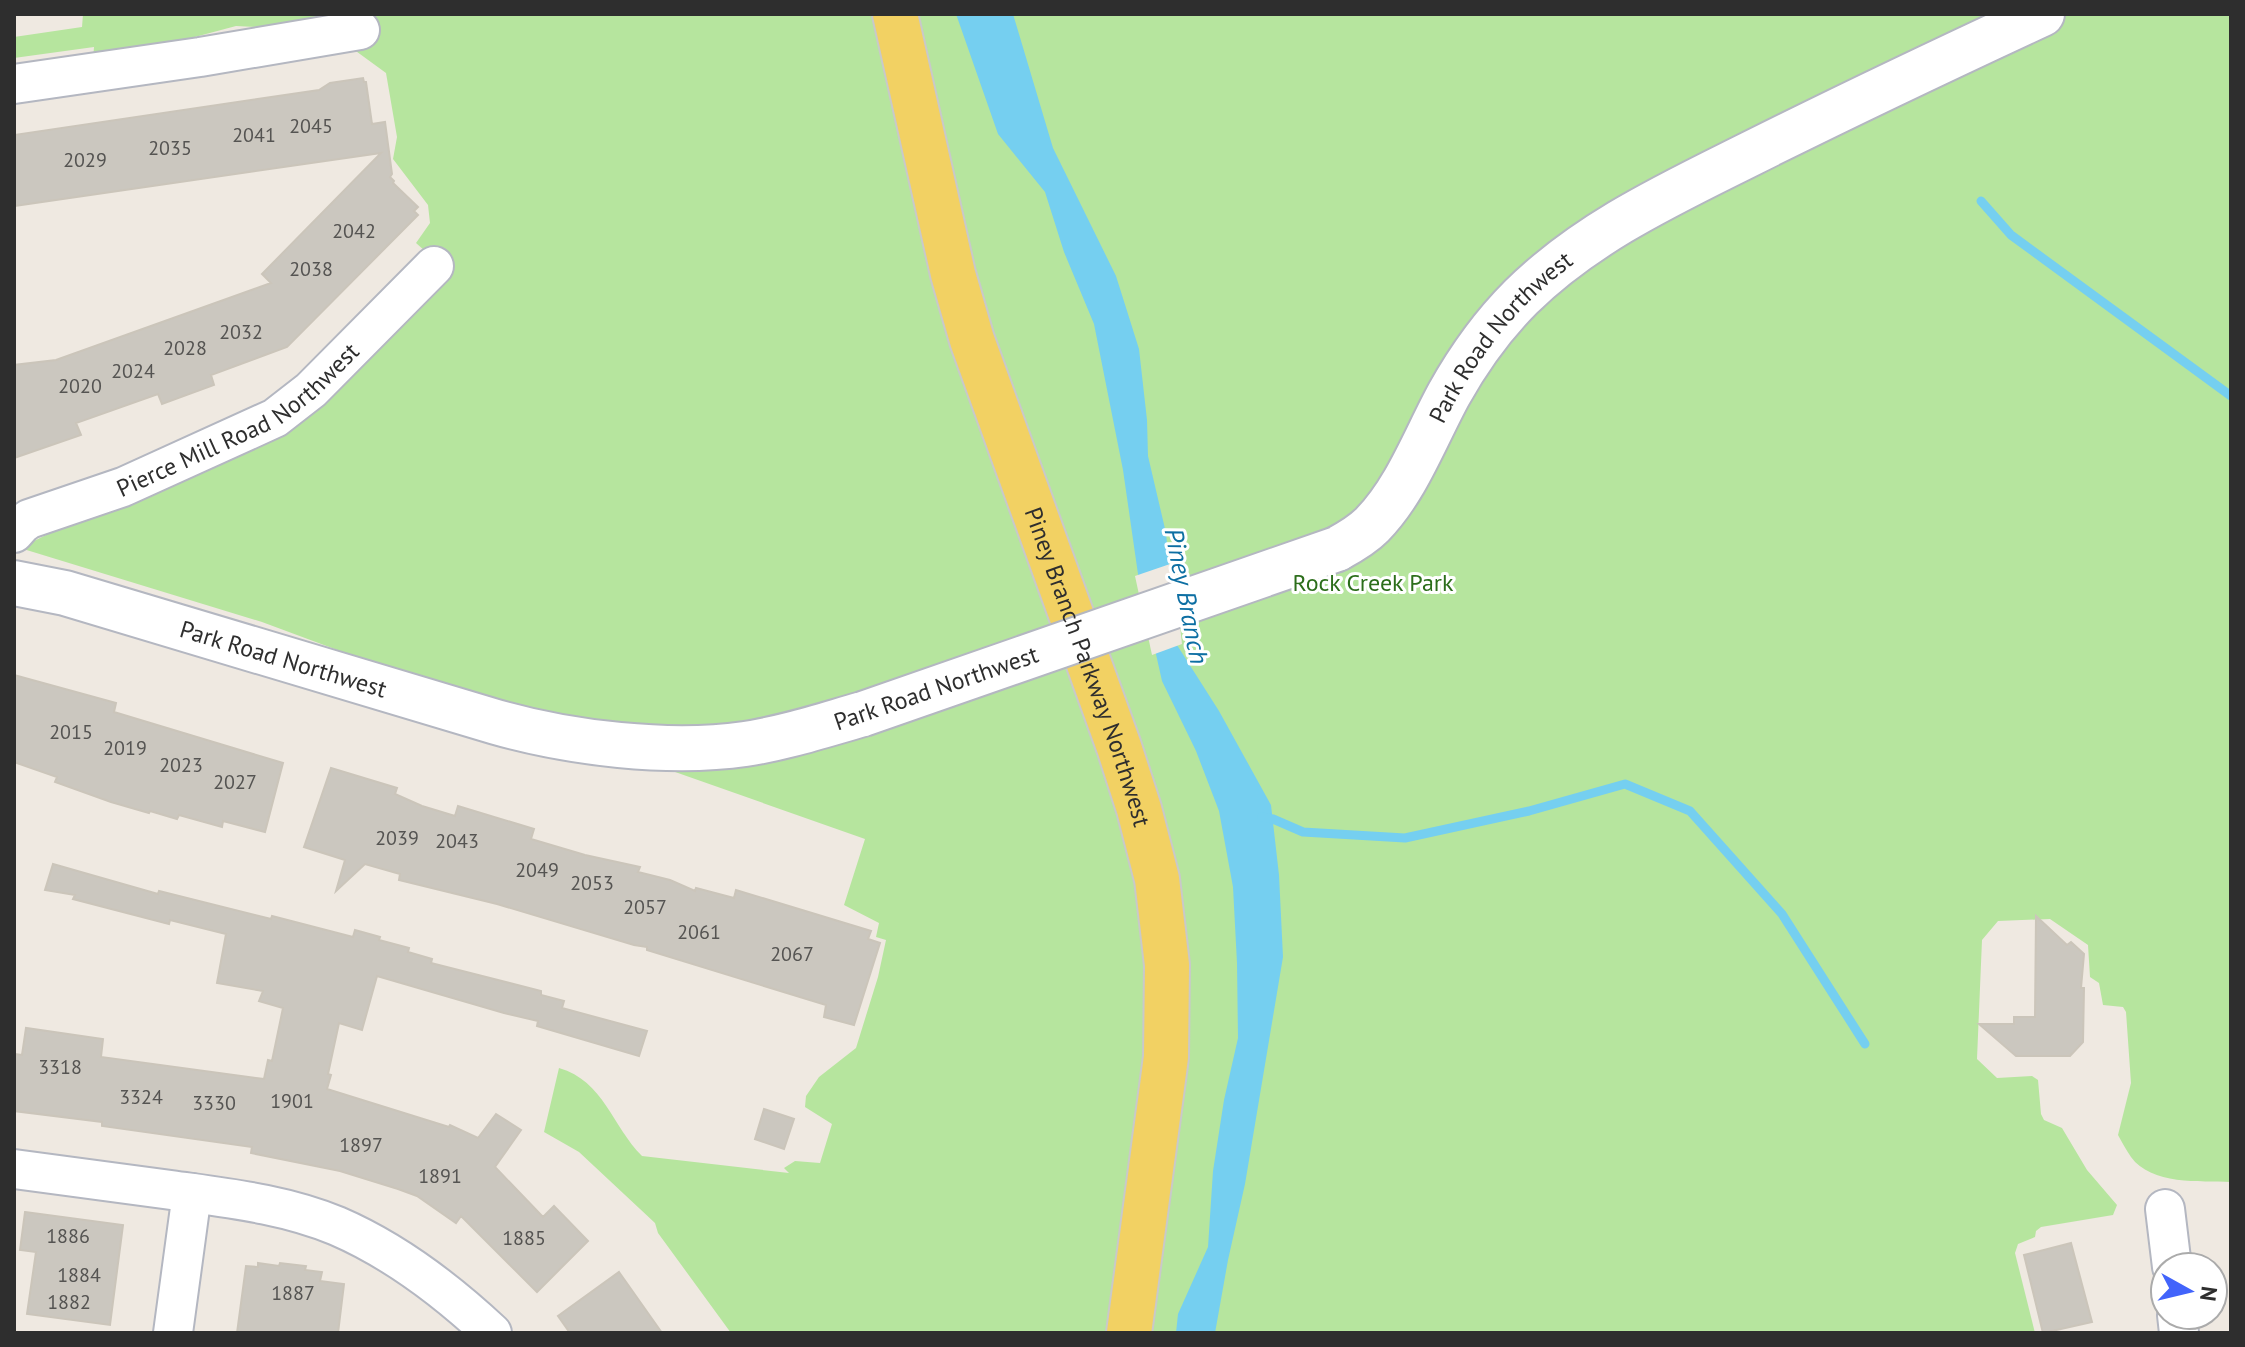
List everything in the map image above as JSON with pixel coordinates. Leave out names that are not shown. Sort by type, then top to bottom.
[{"type":"main road","name":"Piney Branch Parkway Northwest","points":[[895,14],[953,274],[972,340],[1119,747],[1157,879],[1167,965],[1166,1057],[1129,1333]]},
{"type":"street","name":"Park Road Northwest","points":[[14,583],[65,593],[496,722],[556,737],[699,748],[744,744],[788,735],[863,714],[1337,549],[1357,538],[1390,505],[1450,392],[1493,329],[1518,300],[1567,256],[1593,237],[1681,188],[1884,87],[2042,14]]},
{"type":"street","points":[[14,84],[360,30]]},
{"type":"street","name":"Pierce Mill Road Northwest","points":[[14,533],[29,519],[123,487],[275,418],[311,390],[434,266]]},
{"type":"street","points":[[14,1169],[286,1209],[335,1225],[417,1271],[492,1333]]},
{"type":"street","points":[[173,1333],[192,1193]]},
{"type":"street","points":[[2165,1209],[2170,1251]]},
{"type":"green space","name":"Rock Creek Park","points":[[83,14],[2231,14],[2231,1182],[2163,1177],[2151,1173],[2131,1157],[2118,1135],[2131,1083],[2126,1012],[2123,1007],[2103,1005],[2099,983],[2090,977],[2088,945],[2050,919],[1998,921],[1982,940],[1977,1059],[1997,1078],[2032,1076],[2038,1080],[2044,1120],[2062,1128],[2087,1170],[2117,1205],[2113,1215],[2041,1227],[2035,1237],[2018,1244],[2015,1253],[2035,1333],[731,1333],[658,1233],[655,1223],[579,1152],[544,1132],[559,1068],[587,1083],[642,1156],[789,1173],[784,1168],[795,1161],[820,1163],[832,1124],[805,1107],[806,1096],[819,1077],[856,1048],[886,940],[876,937],[879,923],[844,905],[865,839],[488,706],[262,622],[20,548],[192,462],[312,384],[425,251],[416,243],[430,223],[428,205],[393,159],[397,137],[386,73],[327,30],[236,26],[120,57],[93,60],[94,47],[14,58],[14,37],[82,27]]},
{"type":"water","points":[[956,14],[1013,14],[1053,148],[1116,276],[1139,349],[1148,456],[1166,533],[1177,645],[1219,711],[1271,805],[1279,875],[1283,957],[1245,1184],[1215,1333],[1176,1333],[1178,1314],[1208,1247],[1213,1171],[1238,1038],[1233,887],[1219,811],[1196,751],[1162,681],[1138,574],[1123,470],[1094,324],[1064,252],[1045,192],[998,134]]},
{"type":"pier","points":[[1173,563],[1182,644],[1152,655],[1135,576]]},
{"type":"building","points":[[363,78],[372,124],[385,122],[390,177],[418,207],[414,211],[418,215],[287,347],[211,375],[214,385],[162,404],[158,394],[76,423],[81,435],[14,458],[14,365],[56,360],[271,283],[262,274],[381,153],[14,206],[14,135],[319,90],[330,83]]},
{"type":"building","points":[[14,675],[116,703],[114,712],[283,763],[265,832],[223,821],[222,827],[179,815],[177,819],[149,813],[55,782],[57,777],[14,762]]},
{"type":"building","points":[[331,768],[397,788],[395,794],[455,816],[458,806],[534,829],[531,839],[640,867],[638,872],[670,880],[695,891],[696,888],[734,898],[736,890],[871,931],[868,939],[880,943],[854,1025],[824,1017],[826,1005],[647,950],[647,947],[399,880],[400,874],[365,864],[336,891],[345,860],[304,847]]},
{"type":"building","points":[[53,864],[158,894],[159,891],[353,937],[355,930],[380,937],[379,940],[409,948],[408,952],[432,959],[431,963],[541,991],[541,995],[564,1001],[562,1008],[647,1031],[639,1056],[537,1026],[538,1021],[377,976],[362,1030],[339,1023],[327,1089],[450,1125],[478,1138],[496,1114],[521,1130],[495,1167],[543,1217],[554,1206],[588,1241],[537,1292],[461,1216],[456,1223],[417,1196],[398,1189],[340,1171],[251,1153],[252,1147],[14,1111],[14,1054],[22,1055],[26,1028],[103,1039],[101,1057],[264,1079],[268,1060],[272,1061],[283,1008],[259,1001],[263,991],[217,983],[226,934],[170,920],[169,924],[73,899],[75,895],[45,890]]},
{"type":"building","points":[[2036,916],[2067,945],[2071,942],[2084,954],[2081,988],[2084,988],[2083,1042],[2070,1056],[2016,1056],[1979,1024],[2014,1024],[2014,1017],[2035,1017]]},
{"type":"building","points":[[764,1109],[794,1119],[784,1149],[755,1139]]},
{"type":"building","points":[[25,1212],[123,1225],[110,1325],[27,1314],[36,1252],[20,1250]]},
{"type":"building","points":[[2071,1243],[2092,1322],[2043,1333],[2024,1255]]},
{"type":"building","points":[[258,1263],[306,1266],[305,1270],[322,1272],[320,1281],[344,1284],[338,1333],[237,1333],[246,1266],[258,1267]]},
{"type":"building","points":[[619,1272],[662,1333],[570,1333],[558,1316]]},
{"type":"waterway","points":[[1981,201],[2011,235],[2231,396]]},
{"type":"waterway","points":[[1262,817],[1303,832],[1405,838],[1529,811],[1625,784],[1690,811],[1782,914],[1865,1044]]},
{"type":"water label","name":"Piney Branch","points":[[1187,596]]}]
